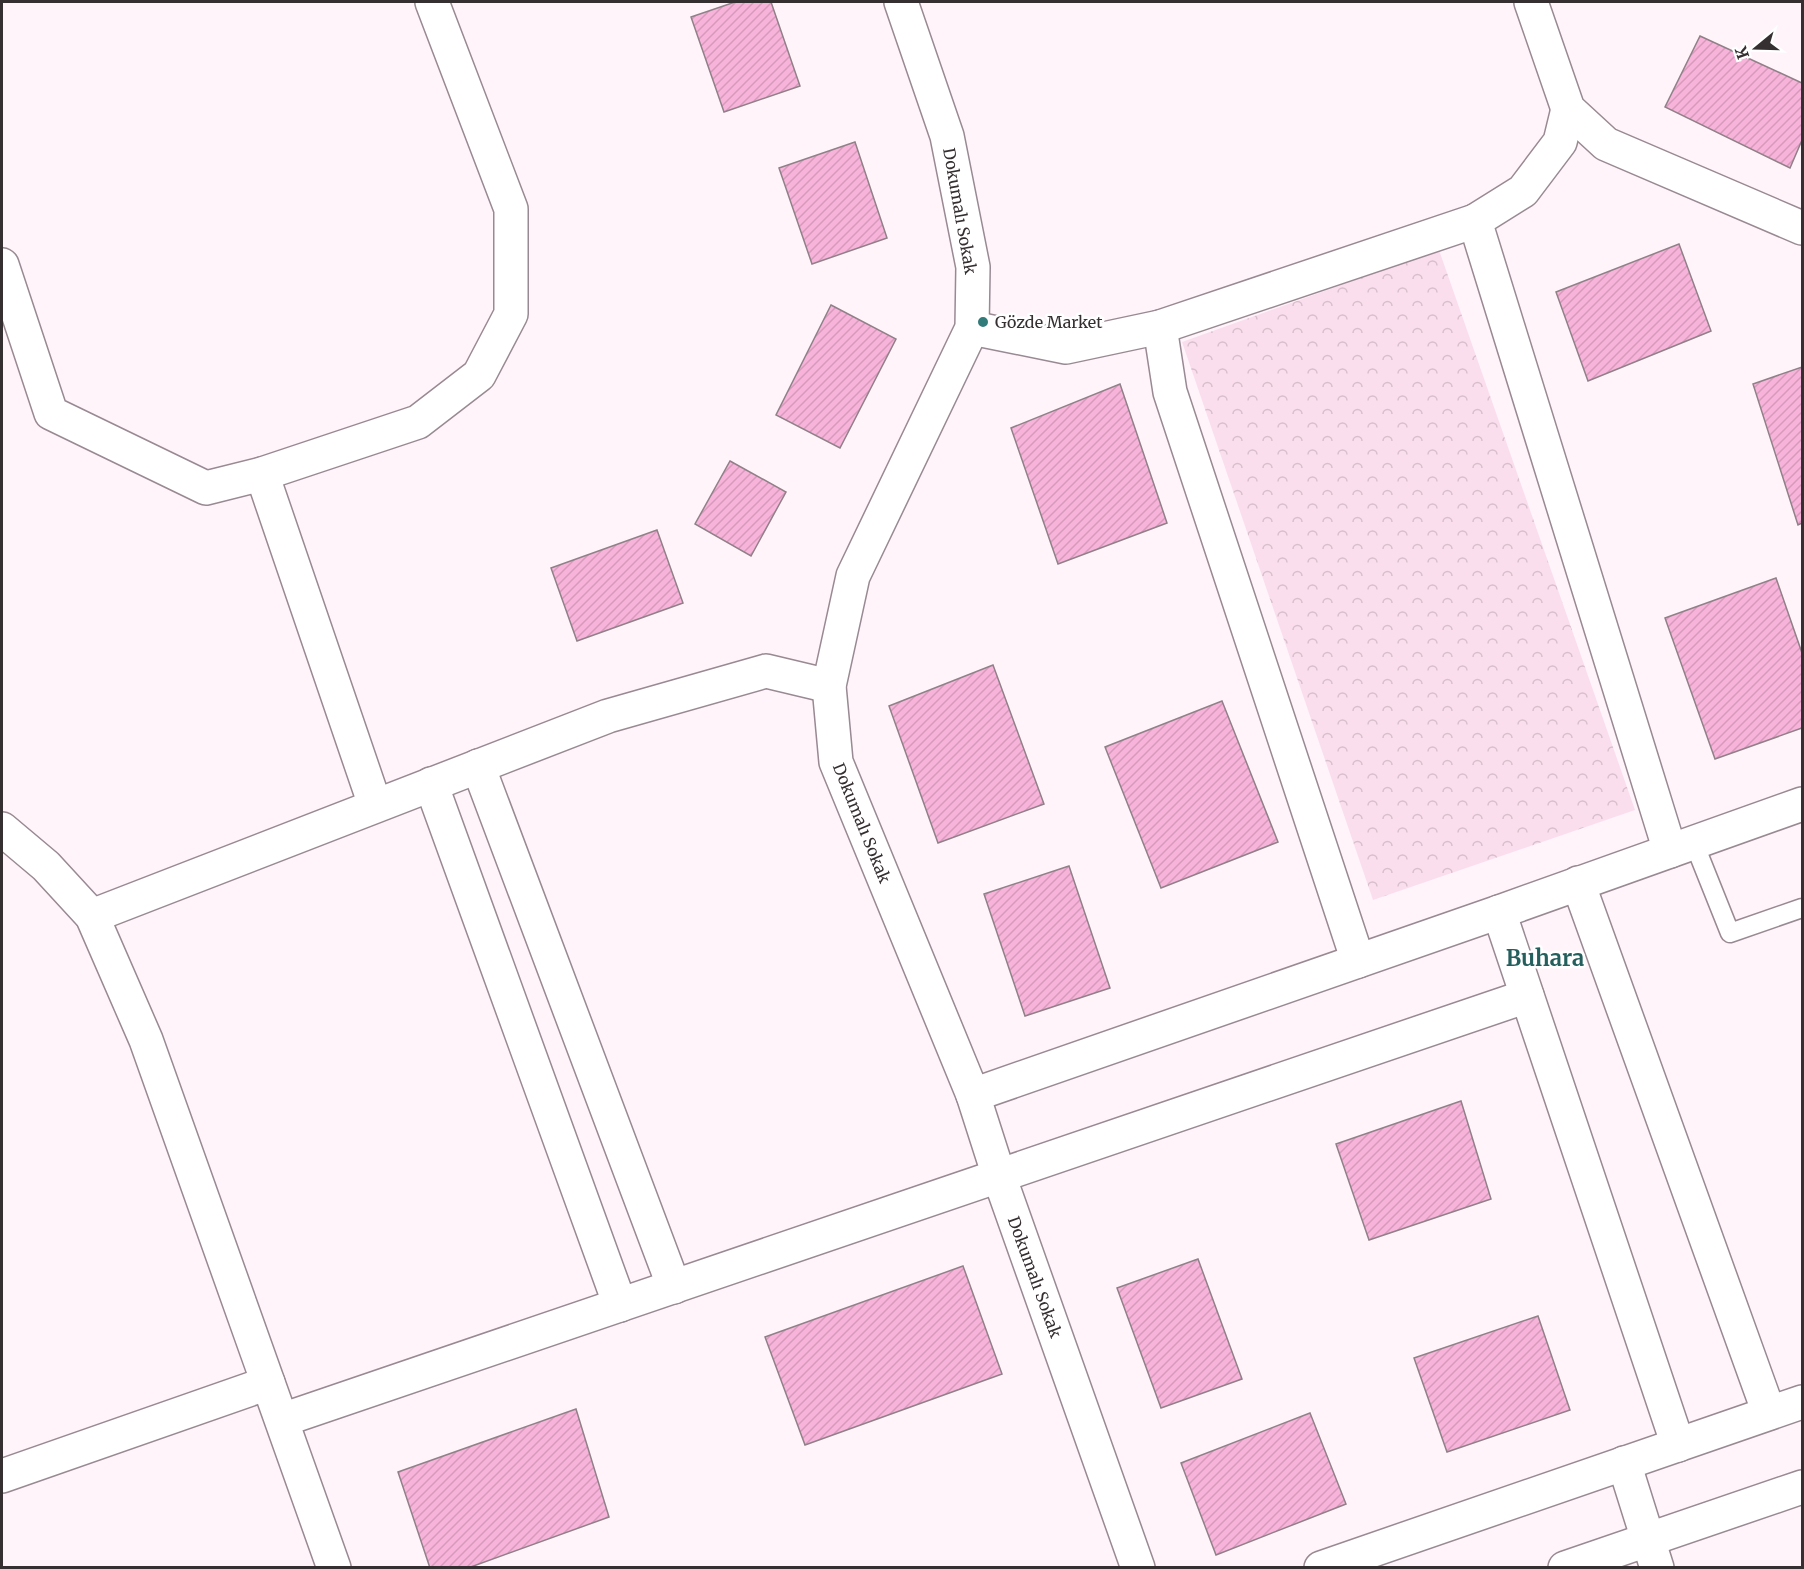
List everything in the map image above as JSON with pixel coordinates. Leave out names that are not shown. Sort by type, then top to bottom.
[{"type":"street","points":[[2,265],[51,413],[206,488],[262,474],[417,422],[479,375],[511,314],[512,209],[432,2]]},
{"type":"street","name":"Dokumalı Sokak","points":[[901,2],[947,136],[973,267],[972,328],[853,576],[829,686],[836,762],[973,1095],[999,1176],[1138,1568]]},
{"type":"street","points":[[1531,2],[1568,109],[1606,144],[1803,228]]},
{"type":"street","points":[[972,328],[1065,347],[1160,327],[1475,221],[1523,191],[1560,142],[1568,109]]},
{"type":"street","points":[[1475,221],[1682,847]]},
{"type":"street","points":[[1160,327],[1170,392],[1358,961]]},
{"type":"street","points":[[262,474],[375,806]]},
{"type":"street","points":[[92,916],[608,716],[766,671],[829,686]]},
{"type":"street","points":[[478,766],[674,1287]]},
{"type":"street","points":[[431,784],[620,1305]]},
{"type":"street","points":[[973,1095],[1803,804]]},
{"type":"street","points":[[2,829],[46,866],[92,916],[146,1040],[334,1568]]},
{"type":"street","points":[[1578,883],[1769,1413]]},
{"type":"street","points":[[1499,912],[1678,1445]]},
{"type":"street","points":[[282,1420],[1527,996]]},
{"type":"street","points":[[2,1476],[268,1383]]},
{"type":"street","points":[[1321,1568],[1803,1402]]},
{"type":"street","points":[[1624,1463],[1652,1553]]},
{"type":"street","points":[[1565,1568],[1652,1553],[1803,1487]]},
{"type":"lane","points":[[1682,847],[1730,933],[1803,908]]},
{"type":"green space","points":[[1439,250],[1635,810],[1373,900],[1182,342]]},
{"type":"building","points":[[735,2],[771,2],[800,86],[724,112],[691,17]]},
{"type":"building","points":[[1700,36],[1802,83],[1802,140],[1790,168],[1665,107]]},
{"type":"building","points":[[855,142],[887,238],[812,264],[779,168]]},
{"type":"building","points":[[1679,244],[1711,331],[1588,381],[1556,292]]},
{"type":"building","points":[[831,305],[896,339],[840,448],[776,415]]},
{"type":"building","points":[[1802,367],[1802,523],[1798,525],[1753,384]]},
{"type":"building","points":[[1120,384],[1167,523],[1058,564],[1011,428]]},
{"type":"building","points":[[730,461],[786,492],[751,556],[695,524]]},
{"type":"building","points":[[657,530],[683,603],[577,641],[551,568]]},
{"type":"building","points":[[1776,578],[1802,653],[1802,728],[1715,759],[1665,618]]},
{"type":"building","points":[[993,665],[1044,804],[938,843],[889,706]]},
{"type":"building","points":[[1222,701],[1278,842],[1161,888],[1105,747]]},
{"type":"building","points":[[1069,866],[1110,988],[1025,1016],[984,894]]},
{"type":"building","points":[[1461,1101],[1491,1199],[1369,1240],[1336,1144]]},
{"type":"building","points":[[1198,1259],[1242,1379],[1161,1408],[1117,1288]]},
{"type":"building","points":[[963,1266],[1002,1374],[805,1445],[765,1337]]},
{"type":"building","points":[[1538,1316],[1570,1410],[1447,1452],[1414,1358]]},
{"type":"building","points":[[576,1409],[609,1517],[468,1568],[430,1568],[398,1472]]},
{"type":"building","points":[[1310,1413],[1346,1504],[1216,1555],[1181,1463]]},
{"type":"place","name":"Gözde Market","points":[[983,322]]},
{"type":"district","name":"Buhara","points":[[1545,958]]}]
